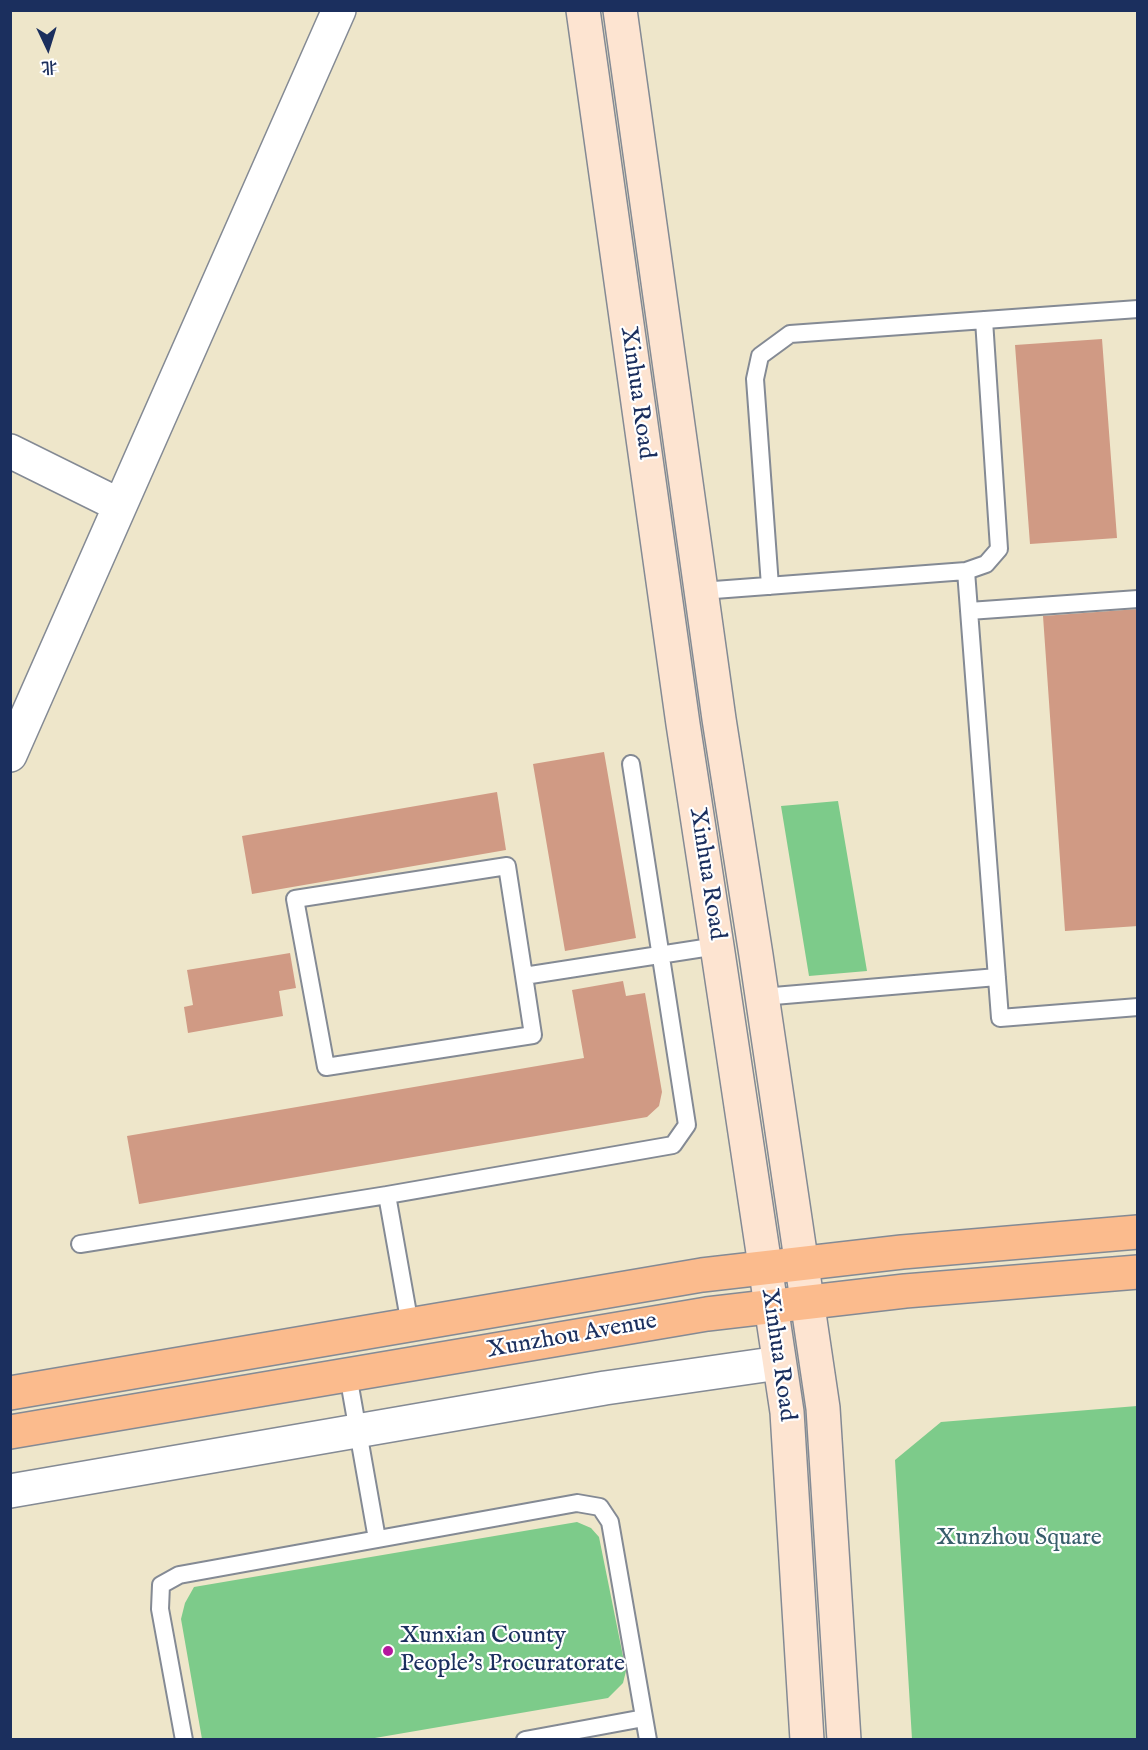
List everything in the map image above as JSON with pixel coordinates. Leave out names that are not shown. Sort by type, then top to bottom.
[{"type":"main road","name":"Xinhua Road","points":[[583,10],[682,724],[787,1412],[807,1740]]},
{"type":"main road","name":"Xinhua Road","points":[[621,10],[719,719],[823,1408],[844,1740]]},
{"type":"main road","name":"Xunzhou Avenue","points":[[10,1393],[702,1275],[902,1252],[1137,1233]]},
{"type":"main road","name":"Xunzhou Avenue","points":[[10,1432],[707,1314],[905,1291],[1137,1272]]},
{"type":"street","points":[[10,755],[339,10]]},
{"type":"street","points":[[10,451],[109,500]]},
{"type":"street","points":[[10,1491],[604,1388],[780,1363]]},
{"type":"lane","points":[[770,586],[755,379],[760,356],[790,334],[1137,309]]},
{"type":"lane","points":[[701,591],[966,572],[986,564],[999,549],[984,320]]},
{"type":"lane","points":[[966,572],[1000,1018],[1137,1007]]},
{"type":"lane","points":[[969,611],[1137,598]]},
{"type":"lane","points":[[80,1244],[387,1195],[673,1145],[687,1125],[632,764]]},
{"type":"lane","points":[[507,866],[524,976],[533,1035],[326,1067],[295,899],[507,866]]},
{"type":"lane","points":[[524,976],[717,946]]},
{"type":"lane","points":[[762,997],[997,977]]},
{"type":"lane","points":[[387,1195],[410,1325]]},
{"type":"lane","points":[[348,1375],[378,1539]]},
{"type":"lane","points":[[184,1740],[160,1609],[161,1586],[179,1575],[577,1503],[600,1507],[610,1522],[648,1740]]},
{"type":"lane","points":[[525,1740],[644,1718]]},
{"type":"green space","points":[[838,801],[867,971],[809,976],[781,806]]},
{"type":"green space","name":"Xunzhou Square","points":[[1137,1406],[1137,1739],[912,1739],[895,1460],[941,1422]]},
{"type":"green space","points":[[577,1522],[591,1528],[599,1537],[626,1671],[623,1683],[608,1698],[369,1739],[202,1739],[181,1619],[185,1603],[194,1587]]},
{"type":"building","points":[[1102,339],[1117,538],[1030,544],[1015,345]]},
{"type":"building","points":[[1138,609],[1138,926],[1065,931],[1043,616]]},
{"type":"building","points":[[604,752],[636,938],[565,951],[533,764]]},
{"type":"building","points":[[497,792],[506,850],[252,894],[242,836]]},
{"type":"building","points":[[290,953],[296,988],[279,991],[283,1016],[188,1033],[184,1007],[193,1005],[187,970]]},
{"type":"building","points":[[623,981],[626,996],[645,993],[662,1092],[659,1106],[647,1117],[139,1204],[127,1136],[584,1058],[572,990]]},
{"type":"place","name":"Xunxian County People's Procuratorate","points":[[388,1651]]}]
